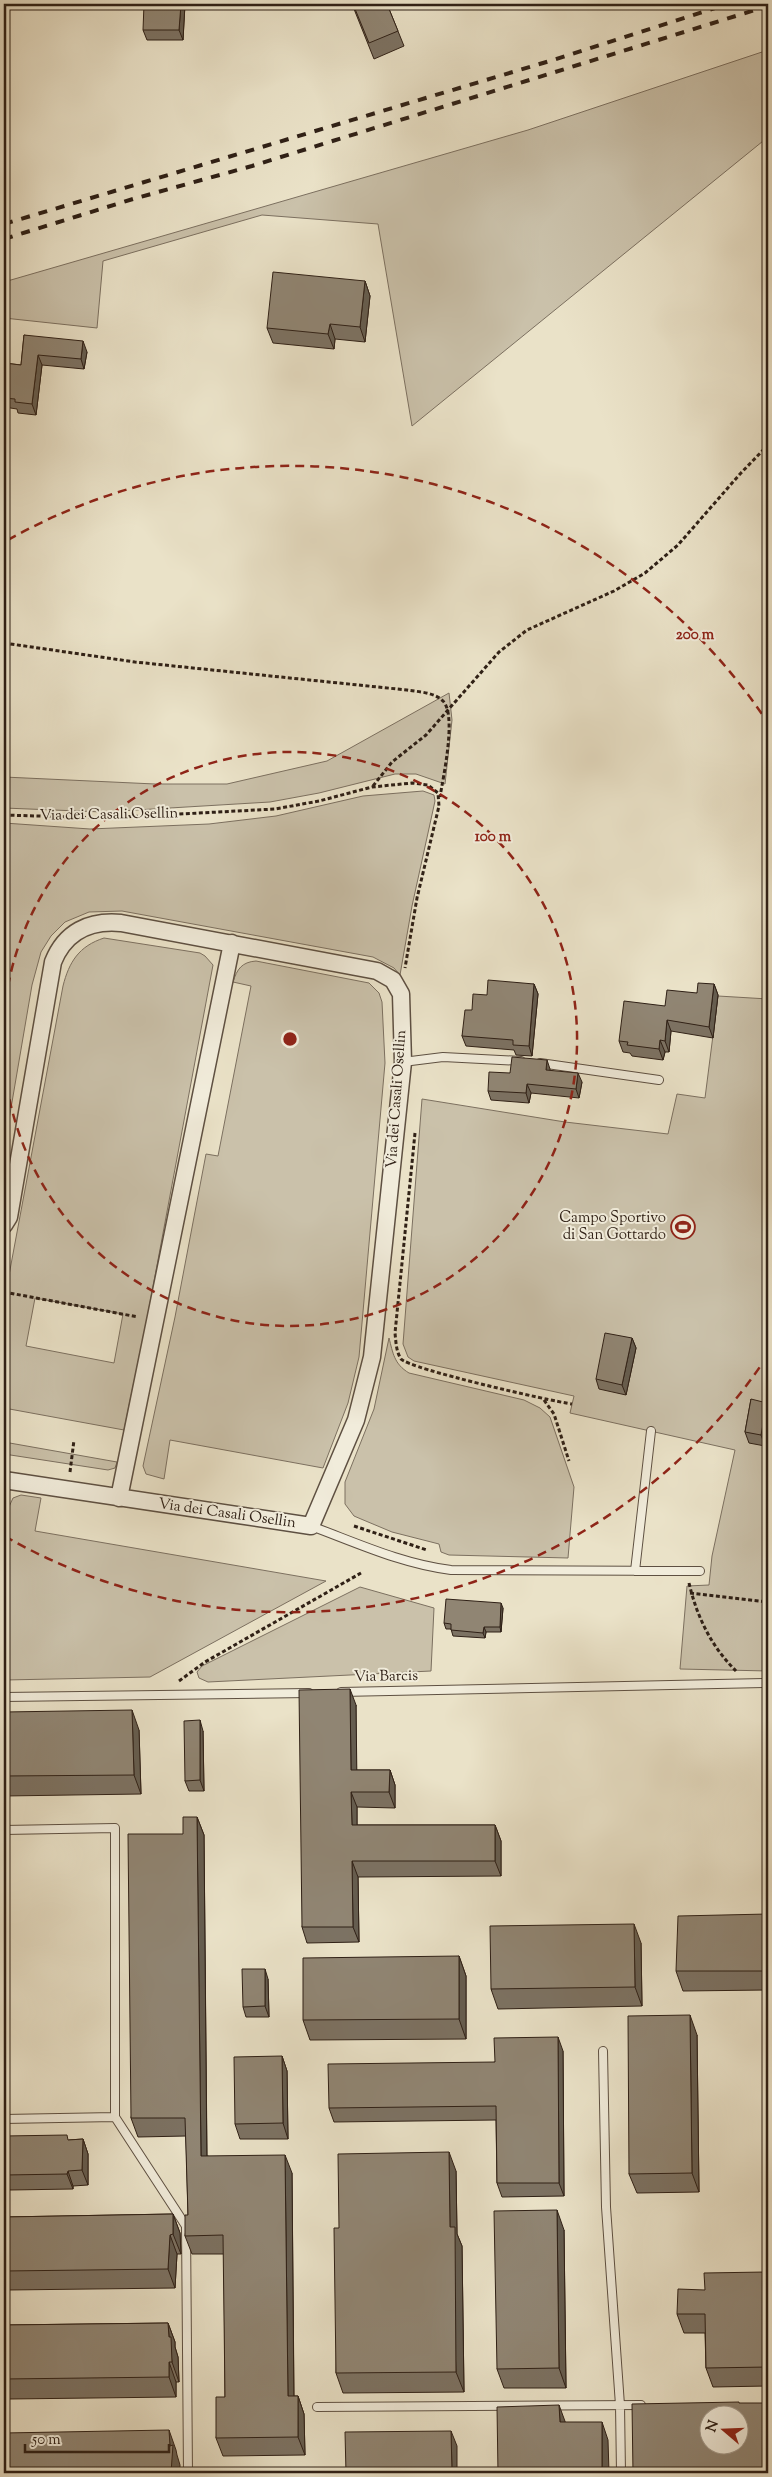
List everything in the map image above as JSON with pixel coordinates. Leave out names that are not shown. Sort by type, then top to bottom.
[{"type":"street","points":[[4,1224],[9,1217],[53,962],[59,948],[84,926],[109,922],[232,943],[119,1498]]},
{"type":"street","name":"Via dei Casali Osellin","points":[[4,1480],[311,1526],[352,1429],[372,1357],[404,1062],[402,1002],[396,983],[384,974],[232,943]]},
{"type":"lane","points":[[404,1062],[442,1058],[498,1058],[659,1080]]},
{"type":"lane","points":[[635,1571],[651,1431]]},
{"type":"lane","points":[[311,1526],[394,1558],[435,1568],[464,1572],[700,1571]]},
{"type":"lane","name":"Via Barcis","points":[[336,1692],[768,1683]]},
{"type":"lane","points":[[4,1696],[159,1696],[317,1692]]},
{"type":"lane","points":[[4,1830],[115,1828],[115,2117],[186,2226],[188,2473]]},
{"type":"lane","points":[[603,2051],[606,2207],[620,2405],[621,2473]]},
{"type":"lane","points":[[4,2119],[115,2117]]},
{"type":"lane","points":[[317,2407],[650,2405]]},
{"type":"path","points":[[372,786],[392,762],[426,735],[498,652],[527,630],[614,591],[645,573],[678,544],[768,445]]},
{"type":"path","points":[[4,643],[134,662],[407,690],[434,696],[448,708],[450,718],[447,747],[440,800],[417,898],[404,974]]},
{"type":"path","name":"Via dei Casali Osellin","points":[[4,815],[105,818],[275,809],[319,801],[372,786],[412,784],[428,785],[434,788],[440,800]]},
{"type":"path","points":[[4,1292],[156,1320]]},
{"type":"path","points":[[395,1333],[397,1350],[402,1360],[413,1366],[544,1400],[572,1404]]},
{"type":"path","points":[[544,1400],[554,1414],[569,1461]]},
{"type":"path","points":[[70,1472],[74,1440]]},
{"type":"path","points":[[351,1525],[432,1552]]},
{"type":"path","points":[[684,1571],[694,1606],[708,1638],[726,1661],[752,1682]]},
{"type":"path","points":[[159,1696],[205,1662],[361,1573]]},
{"type":"path","points":[[690,1593],[768,1602]]},
{"type":"shaded area","points":[[768,50],[768,137],[412,426],[378,224],[262,215],[103,261],[97,328],[4,318],[4,282],[528,130]]},
{"type":"shaded area","points":[[449,693],[452,720],[445,784],[416,774],[395,774],[319,793],[270,802],[103,812],[4,808],[4,777],[155,784],[227,784],[327,761]]},
{"type":"shaded area","points":[[423,791],[434,795],[435,801],[412,906],[400,975],[394,968],[373,957],[122,911],[89,912],[65,922],[51,936],[41,952],[32,985],[4,1149],[4,823],[90,829],[209,824],[276,816],[363,796]]},
{"type":"shaded area","points":[[104,938],[200,953],[213,965],[147,1319],[124,1430],[4,1408],[4,1302],[63,986],[68,970],[76,956],[95,941]],"holes":[[[35,1298],[123,1314],[114,1363],[26,1346]]]},
{"type":"shaded area","points":[[256,961],[369,983],[379,993],[382,1002],[385,1063],[359,1357],[348,1403],[323,1468],[170,1440],[164,1479],[146,1474],[143,1466],[175,1317],[206,1154],[218,1156],[251,986],[233,982],[236,973],[241,967]]},
{"type":"shaded area","points":[[718,996],[768,999],[768,1671],[680,1669],[687,1586],[709,1585],[712,1556],[735,1450],[570,1413],[574,1396],[414,1361],[408,1357],[403,1344],[422,1099],[565,1122],[668,1134],[677,1094],[705,1098]]},
{"type":"shaded area","points":[[389,1338],[397,1362],[409,1373],[524,1400],[540,1408],[550,1417],[574,1487],[568,1558],[449,1555],[441,1552],[439,1544],[392,1532],[354,1516],[345,1504],[345,1482],[374,1409]]},
{"type":"shaded area","points":[[4,1442],[117,1462],[115,1468],[108,1470],[4,1454]]},
{"type":"shaded area","points":[[21,1495],[41,1498],[35,1531],[326,1581],[150,1677],[5,1680],[8,1509],[13,1498]]},
{"type":"shaded area","points":[[360,1587],[434,1608],[431,1671],[208,1682],[199,1678],[197,1672],[202,1666]]},
{"type":"building","points":[[144,4],[181,4],[179,30],[143,30]]},
{"type":"building","points":[[353,4],[387,4],[398,31],[369,43]]},
{"type":"building","points":[[273,272],[365,281],[360,327],[330,324],[328,334],[267,328]]},
{"type":"building","points":[[24,335],[83,341],[81,359],[38,355],[32,404],[15,402],[15,399],[4,398],[4,363],[21,365]]},
{"type":"building","points":[[488,980],[534,984],[529,1046],[513,1045],[513,1040],[462,1036],[465,1010],[472,1010],[473,994],[487,995]]},
{"type":"building","points":[[698,983],[714,984],[709,1027],[667,1020],[665,1041],[660,1040],[659,1049],[627,1045],[628,1042],[619,1041],[624,1001],[665,1006],[667,990],[697,993]]},
{"type":"building","points":[[512,1057],[547,1060],[546,1070],[578,1073],[576,1089],[527,1084],[526,1093],[488,1091],[489,1072],[510,1073]]},
{"type":"building","points":[[605,1333],[632,1338],[622,1385],[596,1379]]},
{"type":"building","points":[[751,1399],[767,1403],[761,1435],[745,1432]]},
{"type":"building","points":[[446,1599],[501,1603],[500,1627],[484,1627],[483,1633],[451,1630],[451,1624],[444,1623]]},
{"type":"building","points":[[350,1689],[351,1770],[390,1770],[389,1792],[351,1792],[352,1825],[495,1825],[495,1861],[352,1861],[353,1927],[302,1927],[299,1690]]},
{"type":"building","points":[[132,1710],[134,1775],[4,1776],[4,1712]]},
{"type":"building","points":[[200,1720],[200,1780],[185,1781],[184,1721]]},
{"type":"building","points":[[183,1817],[197,1817],[201,2156],[285,2155],[288,2396],[298,2396],[298,2437],[216,2438],[216,2397],[225,2397],[223,2235],[185,2236],[185,2215],[188,2215],[185,2118],[131,2118],[128,1834],[183,1834]]},
{"type":"building","points":[[768,1914],[768,1971],[676,1971],[678,1916]]},
{"type":"building","points":[[634,1924],[635,1987],[491,1989],[490,1926]]},
{"type":"building","points":[[459,1956],[459,2019],[303,2020],[303,1958]]},
{"type":"building","points":[[242,1969],[265,1969],[265,2006],[243,2007]]},
{"type":"building","points":[[763,2014],[768,2014],[768,2172],[765,2172]]},
{"type":"building","points":[[690,2015],[692,2173],[629,2174],[628,2016]]},
{"type":"building","points":[[558,2037],[559,2183],[497,2183],[496,2106],[329,2108],[328,2064],[495,2062],[494,2038]]},
{"type":"building","points":[[282,2056],[283,2123],[235,2124],[234,2057]]},
{"type":"building","points":[[67,2135],[68,2140],[83,2139],[82,2170],[68,2171],[67,2174],[5,2175],[4,2136]]},
{"type":"building","points":[[449,2152],[450,2227],[455,2227],[456,2372],[336,2373],[334,2228],[339,2228],[338,2154]]},
{"type":"building","points":[[557,2210],[559,2368],[497,2369],[494,2211]]},
{"type":"building","points":[[764,2210],[768,2210],[768,2367],[706,2368],[705,2314],[677,2314],[678,2289],[705,2290],[704,2273],[765,2272]]},
{"type":"building","points":[[173,2214],[173,2234],[170,2235],[168,2269],[4,2271],[4,2217]]},
{"type":"building","points":[[168,2323],[169,2337],[171,2337],[172,2362],[169,2362],[169,2377],[4,2379],[4,2325]]},
{"type":"building","points":[[768,2403],[768,2473],[633,2473],[632,2404]]},
{"type":"building","points":[[559,2405],[560,2422],[602,2422],[602,2473],[498,2473],[497,2407]]},
{"type":"building","points":[[169,2430],[170,2446],[173,2445],[171,2473],[4,2473],[4,2433]]},
{"type":"building","points":[[451,2431],[452,2472],[346,2473],[345,2432]]},
{"type":"railway","points":[[4,224],[553,60],[728,4]]},
{"type":"railway","points":[[4,239],[133,199],[252,166],[768,6]]},
{"type":"place","name":"Campo Sportivo di San Gottardo","points":[[683,1227]]}]
